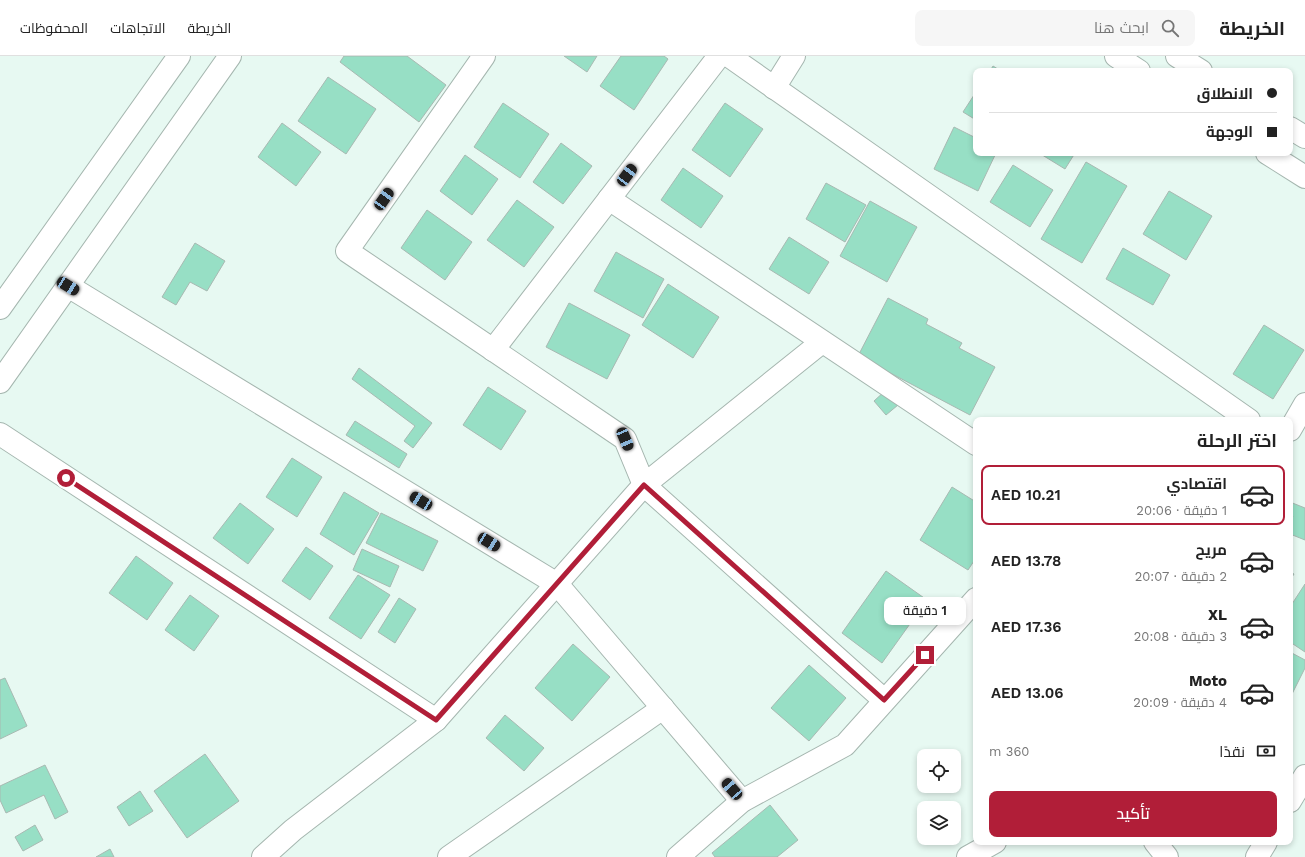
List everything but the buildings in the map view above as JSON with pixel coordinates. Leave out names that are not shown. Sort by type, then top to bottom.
[{"type":"street","points":[[0,308],[179,56]]},
{"type":"street","points":[[0,382],[230,56]]},
{"type":"street","points":[[484,56],[347,251],[625,439],[644,485],[884,700]]},
{"type":"street","points":[[493,350],[719,56]]},
{"type":"street","points":[[729,56],[1245,417]]},
{"type":"street","points":[[774,88],[794,56]]},
{"type":"street","points":[[1116,56],[1134,68]]},
{"type":"street","points":[[1177,56],[1196,68]]},
{"type":"street","points":[[1293,130],[1305,137]]},
{"type":"street","points":[[1272,156],[1305,177]]},
{"type":"street","points":[[609,199],[973,442]]},
{"type":"street","points":[[68,286],[557,584],[742,801]]},
{"type":"street","points":[[263,857],[293,830],[436,720],[644,485],[822,342]]},
{"type":"street","points":[[1293,425],[1305,404]]},
{"type":"street","points":[[0,434],[436,720]]},
{"type":"street","points":[[678,857],[742,801],[845,745],[973,602]]},
{"type":"street","points":[[449,857],[663,708]]},
{"type":"street","points":[[1293,796],[1305,776]]},
{"type":"street","points":[[968,857],[989,845]]},
{"type":"street","points":[[1157,845],[1167,857]]},
{"type":"street","points":[[1257,857],[1264,845]]},
{"type":"route","points":[[66,478],[436,720],[644,485],[884,700],[925,655]]}]
